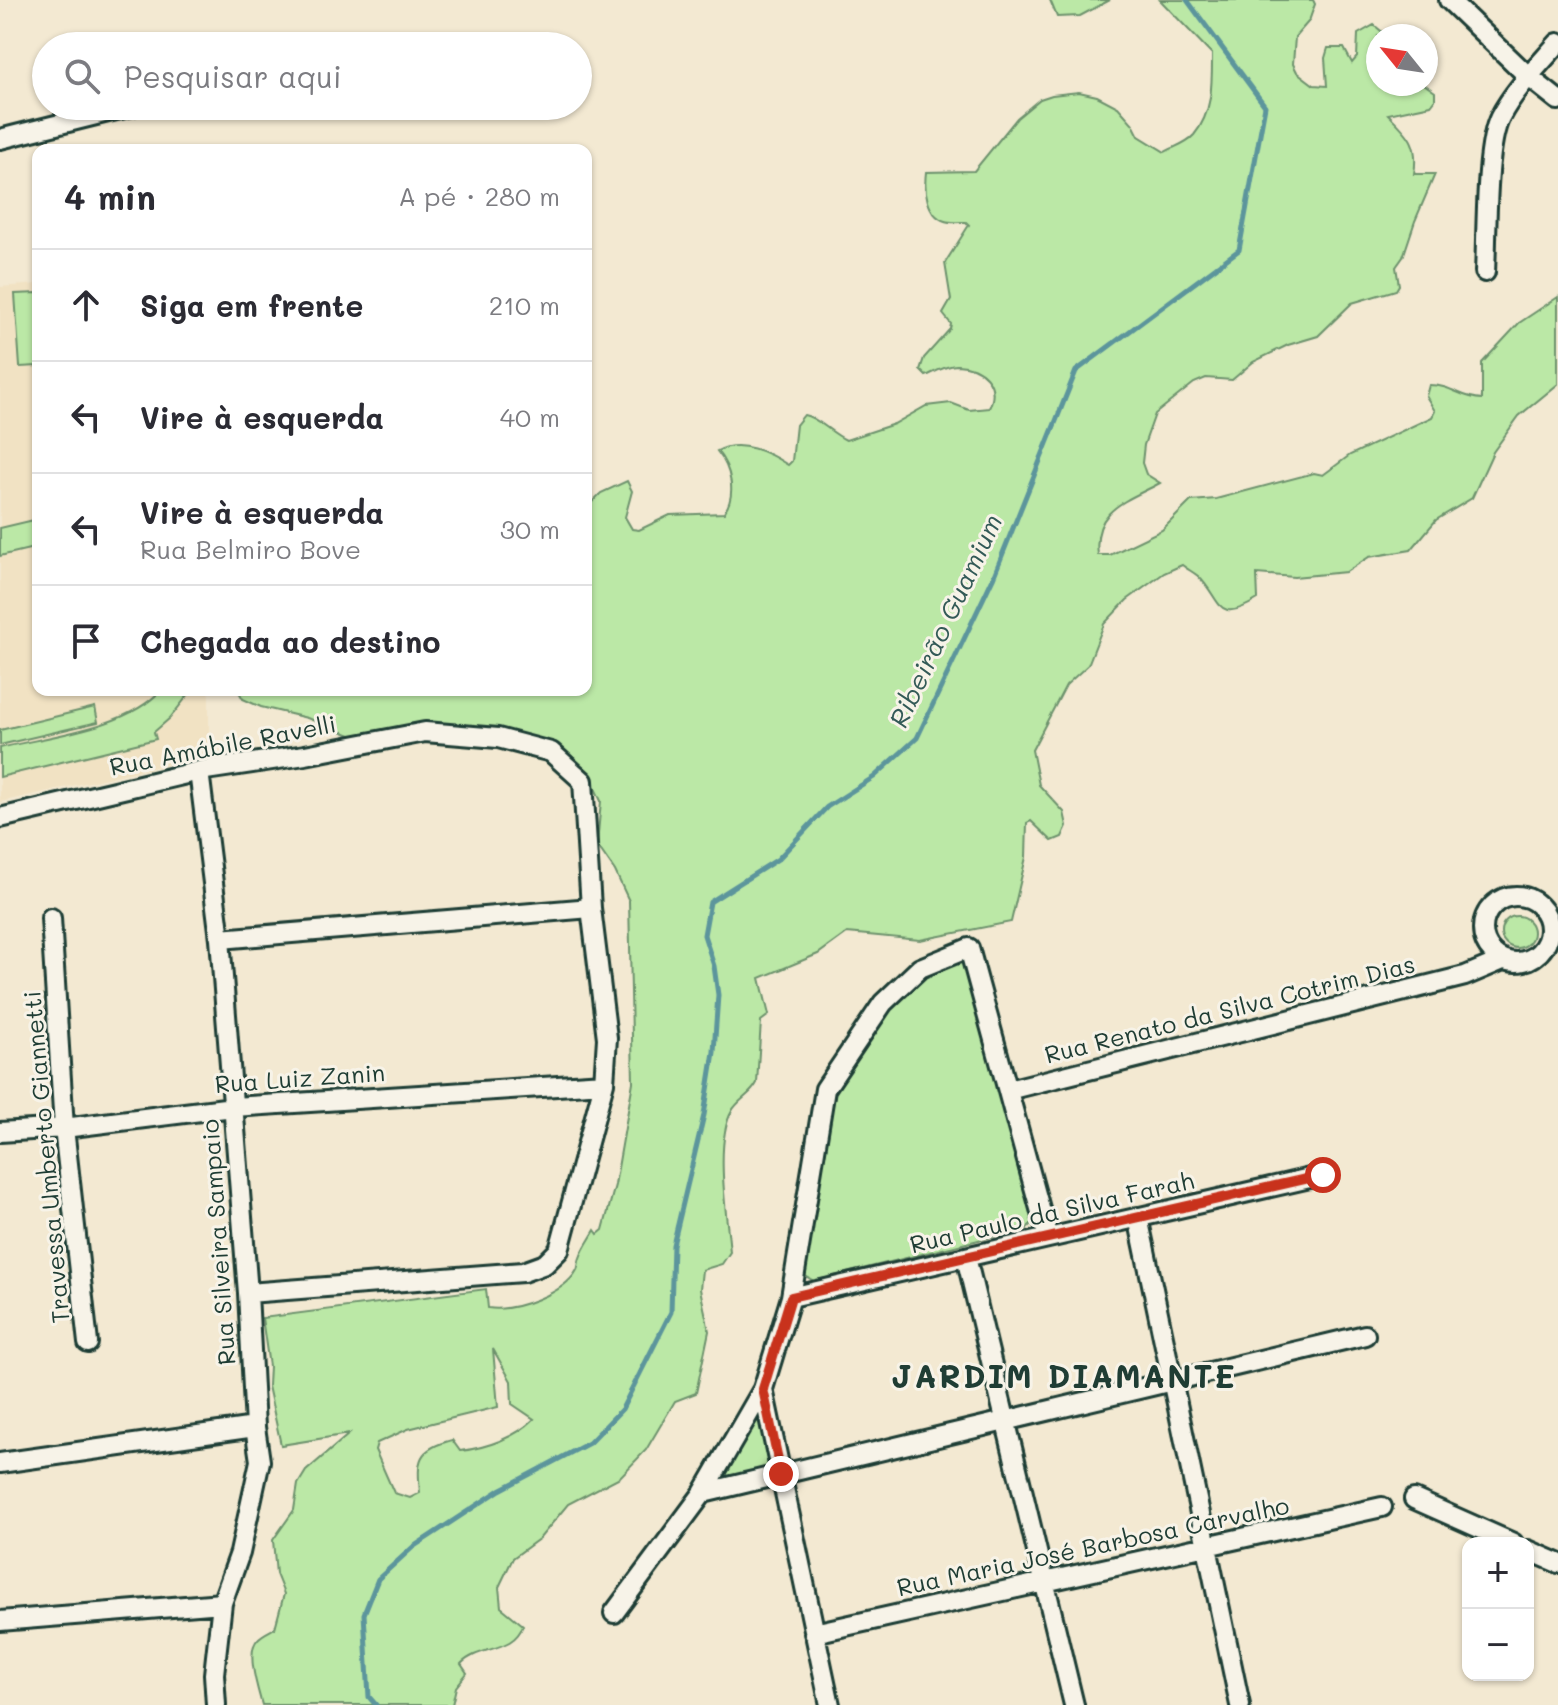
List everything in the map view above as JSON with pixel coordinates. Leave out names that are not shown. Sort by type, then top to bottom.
[{"type":"street","points":[[1449,0],[1529,77],[1558,100]]},
{"type":"street","points":[[1485,272],[1492,149],[1500,117],[1558,43]]},
{"type":"street","points":[[0,139],[76,120]]},
{"type":"street","name":"Rua Amábile Ravelli","points":[[0,818],[199,771],[425,732],[498,738],[551,752],[583,781],[591,908]]},
{"type":"street","name":"Rua Silveira Sampaio","points":[[199,771],[220,939],[260,1461],[240,1553],[222,1603],[214,1674],[216,1705]]},
{"type":"street","points":[[1558,919],[1523,897],[1502,900],[1487,914],[1484,925],[1485,940],[1494,954],[1503,960],[1522,962],[1558,948]]},
{"type":"street","points":[[220,939],[591,908],[607,1038],[604,1083],[559,1250],[545,1264],[523,1272],[248,1293]]},
{"type":"street","points":[[1539,953],[1549,927],[1541,908]]},
{"type":"street","name":"Travessa Umberto Giannetti","points":[[51,918],[64,1128],[88,1343]]},
{"type":"street","points":[[1465,976],[1485,940]]},
{"type":"street","points":[[614,1613],[703,1493],[763,1389],[791,1297],[825,1089],[883,1003],[920,968],[969,948],[1048,1238]]},
{"type":"street","name":"Rua Renato da Silva Cotrim Dias","points":[[1008,1090],[1465,976],[1503,960]]},
{"type":"street","name":"Rua Luiz Zanin","points":[[0,1132],[64,1128],[233,1107],[604,1083]]},
{"type":"street","name":"Rua Paulo da Silva Farah","points":[[791,1297],[1323,1175]]},
{"type":"street","points":[[1138,1217],[1240,1705]]},
{"type":"street","points":[[966,1257],[1074,1705]]},
{"type":"street","points":[[703,1493],[1365,1335]]},
{"type":"street","points":[[763,1389],[830,1705]]},
{"type":"street","points":[[0,1463],[255,1427]]},
{"type":"street","points":[[1414,1499],[1500,1537]]},
{"type":"street","name":"Rua Maria José Barbosa Carvalho","points":[[814,1633],[1382,1507]]},
{"type":"street","points":[[1534,1553],[1558,1563]]},
{"type":"street","points":[[0,1621],[222,1603]]},
{"type":"shaded area","points":[[32,284],[32,696],[209,696],[209,755],[0,802],[0,287]]},
{"type":"green space","points":[[1050,0],[1110,0],[1080,16],[1057,17]]},
{"type":"green space","points":[[1160,0],[1313,0],[1315,4],[1309,21],[1295,37],[1293,64],[1297,72],[1314,85],[1327,86],[1325,58],[1328,48],[1344,48],[1352,63],[1357,57],[1358,34],[1366,30],[1366,96],[1435,96],[1431,105],[1388,114],[1411,140],[1415,154],[1414,174],[1435,174],[1403,257],[1396,267],[1399,285],[1396,290],[1352,303],[1318,336],[1288,345],[1253,362],[1232,380],[1206,378],[1194,383],[1155,414],[1144,445],[1142,463],[1146,474],[1160,483],[1114,508],[1106,517],[1098,539],[1098,555],[1110,555],[1162,530],[1191,501],[1216,499],[1314,473],[1323,475],[1350,455],[1432,417],[1435,411],[1426,396],[1429,385],[1482,399],[1482,363],[1519,323],[1558,297],[1558,384],[1519,416],[1493,452],[1472,498],[1436,520],[1411,550],[1369,557],[1346,572],[1294,577],[1257,574],[1258,599],[1234,610],[1221,606],[1198,576],[1182,565],[1164,573],[1127,600],[1104,624],[1088,665],[1066,685],[1032,750],[1039,785],[1064,812],[1067,826],[1062,837],[1052,841],[1031,821],[1027,823],[1026,857],[1011,922],[920,940],[847,933],[818,954],[760,978],[769,1015],[761,1021],[757,1083],[732,1111],[727,1124],[723,1179],[730,1252],[722,1264],[702,1270],[700,1289],[709,1331],[696,1393],[675,1401],[646,1450],[620,1477],[568,1504],[540,1538],[513,1558],[499,1587],[501,1607],[523,1625],[518,1634],[504,1645],[477,1654],[461,1664],[467,1673],[456,1687],[452,1705],[262,1705],[254,1671],[254,1645],[275,1628],[284,1594],[276,1574],[273,1540],[294,1510],[298,1484],[306,1471],[349,1434],[281,1445],[268,1386],[269,1366],[262,1318],[486,1289],[488,1308],[511,1307],[550,1294],[571,1279],[595,1230],[598,1234],[603,1230],[615,1185],[633,1082],[629,901],[615,871],[597,845],[601,801],[594,786],[538,757],[506,749],[356,737],[307,718],[261,707],[241,696],[592,696],[592,502],[601,493],[627,481],[632,491],[625,517],[632,529],[639,530],[670,515],[724,513],[730,498],[731,481],[717,451],[744,446],[763,451],[788,465],[792,461],[796,425],[804,415],[846,440],[894,424],[926,406],[951,403],[969,410],[989,408],[992,391],[981,372],[957,365],[926,376],[920,370],[924,358],[950,329],[951,324],[943,314],[951,300],[945,263],[969,225],[966,222],[945,221],[934,213],[926,193],[926,172],[974,171],[1017,118],[1040,99],[1052,95],[1079,92],[1097,96],[1118,107],[1139,136],[1165,152],[1191,138],[1205,117],[1210,97],[1212,54]],"holes":[[[493,1349],[511,1381],[512,1404],[534,1419],[509,1437],[480,1447],[460,1451],[452,1440],[432,1447],[420,1464],[420,1493],[410,1498],[394,1493],[375,1450],[377,1443],[408,1429],[498,1407]]]},
{"type":"green space","points":[[32,293],[32,366],[20,367],[15,294]]},
{"type":"green space","points":[[32,520],[32,548],[0,556],[0,528]]},
{"type":"green space","points":[[155,696],[187,696],[154,732],[156,739],[0,777],[0,748],[86,729],[147,703]]},
{"type":"green space","points":[[95,707],[98,722],[0,745],[0,730]]},
{"type":"green space","points":[[1517,916],[1528,921],[1533,932],[1528,943],[1517,948],[1506,943],[1501,932],[1506,921]]},
{"type":"green space","points":[[959,958],[967,959],[1034,1215],[1032,1223],[1027,1228],[814,1281],[802,1274],[836,1088],[886,1012],[923,976]]},
{"type":"green space","points":[[757,1410],[772,1467],[719,1480]]},
{"type":"waterway","name":"Ribeirão Guamium","points":[[376,1705],[369,1697],[364,1614],[378,1579],[413,1547],[500,1490],[589,1443],[622,1409],[671,1312],[673,1245],[704,1115],[714,1052],[718,995],[714,966],[704,935],[710,902],[778,859],[827,807],[874,777],[917,738],[993,578],[1076,371],[1239,250],[1265,106],[1187,0]]},
{"type":"district","name":"JARDIM DIAMANTE","points":[[1064,1377]]},
{"type":"route","points":[[781,1474],[763,1389],[791,1297],[1323,1175]]}]
